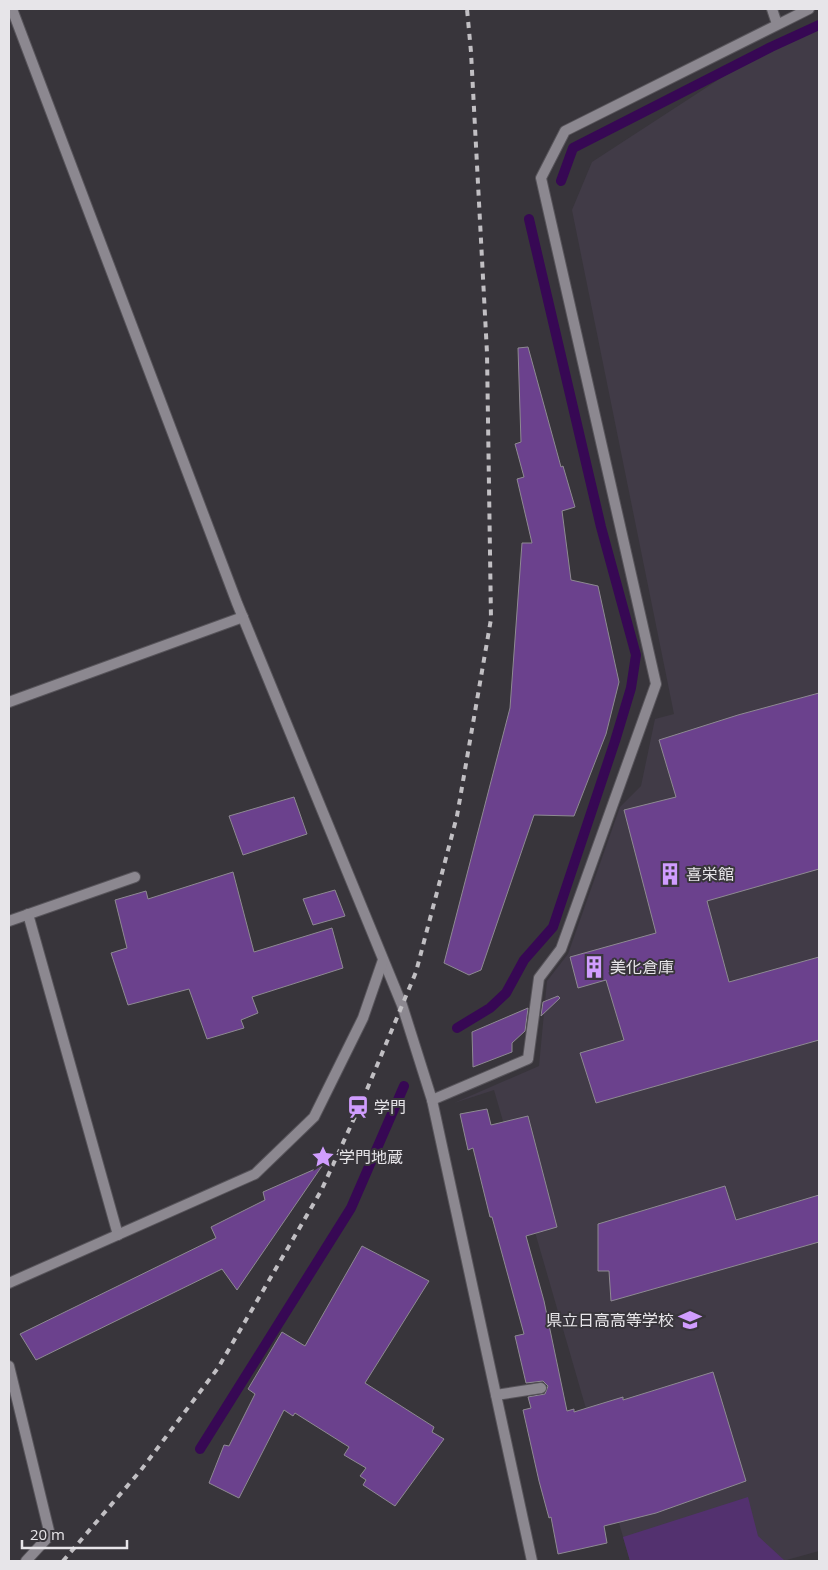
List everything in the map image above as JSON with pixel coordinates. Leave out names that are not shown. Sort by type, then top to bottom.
[{"type":"street","points":[[12,9],[243,617],[402,1005],[432,1100],[532,1561]]},
{"type":"street","points":[[772,9],[777,24]]},
{"type":"street","points":[[432,1100],[528,1060],[540,978],[561,949],[656,684],[542,178],[565,131],[809,9]]},
{"type":"street","points":[[9,702],[243,617]]},
{"type":"street","points":[[9,921],[135,876]]},
{"type":"street","points":[[28,914],[118,1235]]},
{"type":"street","points":[[9,1283],[255,1174],[314,1117],[363,1018],[383,960]]},
{"type":"street","points":[[9,1366],[50,1535],[26,1561]]},
{"type":"street","points":[[496,1395],[541,1388]]},
{"type":"shaded area","name":"県立日高高等学校","points":[[819,20],[819,1551],[783,1561],[630,1561],[494,1090],[454,1103],[539,1066],[547,981],[568,954],[620,807],[641,786],[655,719],[674,714],[572,210],[592,162],[784,37]]},
{"type":"shaded area","points":[[748,1497],[758,1536],[783,1561],[630,1561],[623,1537]]},
{"type":"building","points":[[528,347],[561,467],[563,466],[575,507],[562,511],[571,580],[598,586],[619,682],[606,734],[574,816],[534,815],[481,970],[469,975],[444,963],[510,708],[522,543],[532,543],[517,479],[524,477],[515,444],[521,442],[518,348]]},
{"type":"building","points":[[819,693],[819,869],[707,901],[729,982],[819,957],[819,1040],[596,1103],[580,1053],[624,1040],[606,980],[578,988],[570,957],[656,933],[624,810],[676,797],[659,740],[738,715]]},
{"type":"building","points":[[294,797],[307,834],[243,855],[229,816]]},
{"type":"building","points":[[233,872],[254,952],[332,928],[343,968],[252,997],[258,1013],[241,1020],[244,1028],[207,1039],[189,989],[128,1005],[111,953],[127,948],[115,900],[146,891],[148,899]]},
{"type":"building","points":[[335,890],[345,916],[313,925],[303,899]]},
{"type":"building","points":[[558,996],[560,998],[541,1016],[543,1002]]},
{"type":"building","points":[[528,1008],[525,1031],[512,1043],[512,1052],[473,1067],[472,1032]]},
{"type":"building","points":[[487,1109],[491,1125],[528,1116],[557,1227],[526,1236],[544,1301],[567,1411],[574,1409],[574,1412],[623,1397],[623,1400],[713,1372],[746,1481],[656,1513],[604,1526],[607,1543],[558,1554],[551,1517],[549,1518],[539,1481],[523,1410],[531,1408],[528,1397],[545,1394],[548,1386],[543,1381],[526,1383],[515,1336],[524,1334],[492,1217],[490,1217],[473,1148],[468,1150],[460,1114]]},
{"type":"building","points":[[322,1166],[237,1290],[222,1269],[36,1360],[20,1334],[216,1238],[211,1227],[265,1200],[263,1192]]},
{"type":"building","points":[[725,1186],[736,1220],[819,1195],[819,1242],[611,1301],[609,1271],[598,1271],[598,1224]]},
{"type":"building","points":[[362,1246],[429,1281],[365,1383],[434,1427],[432,1432],[444,1439],[395,1506],[363,1485],[366,1480],[360,1476],[366,1468],[344,1455],[349,1447],[295,1413],[293,1416],[284,1410],[239,1498],[209,1483],[224,1445],[229,1446],[255,1394],[248,1389],[282,1332],[305,1346]]},
{"type":"waterway","points":[[561,181],[573,148],[771,47],[819,25]]},
{"type":"waterway","points":[[457,1028],[490,1008],[506,993],[524,960],[553,927],[615,741],[631,688],[636,655],[601,527],[529,219]]},
{"type":"waterway","points":[[200,1449],[351,1208],[404,1086]]},
{"type":"railway","points":[[63,1561],[141,1470],[218,1368],[321,1191],[363,1099],[416,972],[457,816],[491,619],[487,353],[467,9]]},
{"type":"place","name":"喜栄館","points":[[670,874]]},
{"type":"place","name":"美化倉庫","points":[[594,967]]},
{"type":"place","name":"学門","points":[[358,1107]]},
{"type":"place","name":"学門地蔵","points":[[323,1157]]},
{"type":"place","name":"県立日高高等学校","points":[[690,1320]]}]
